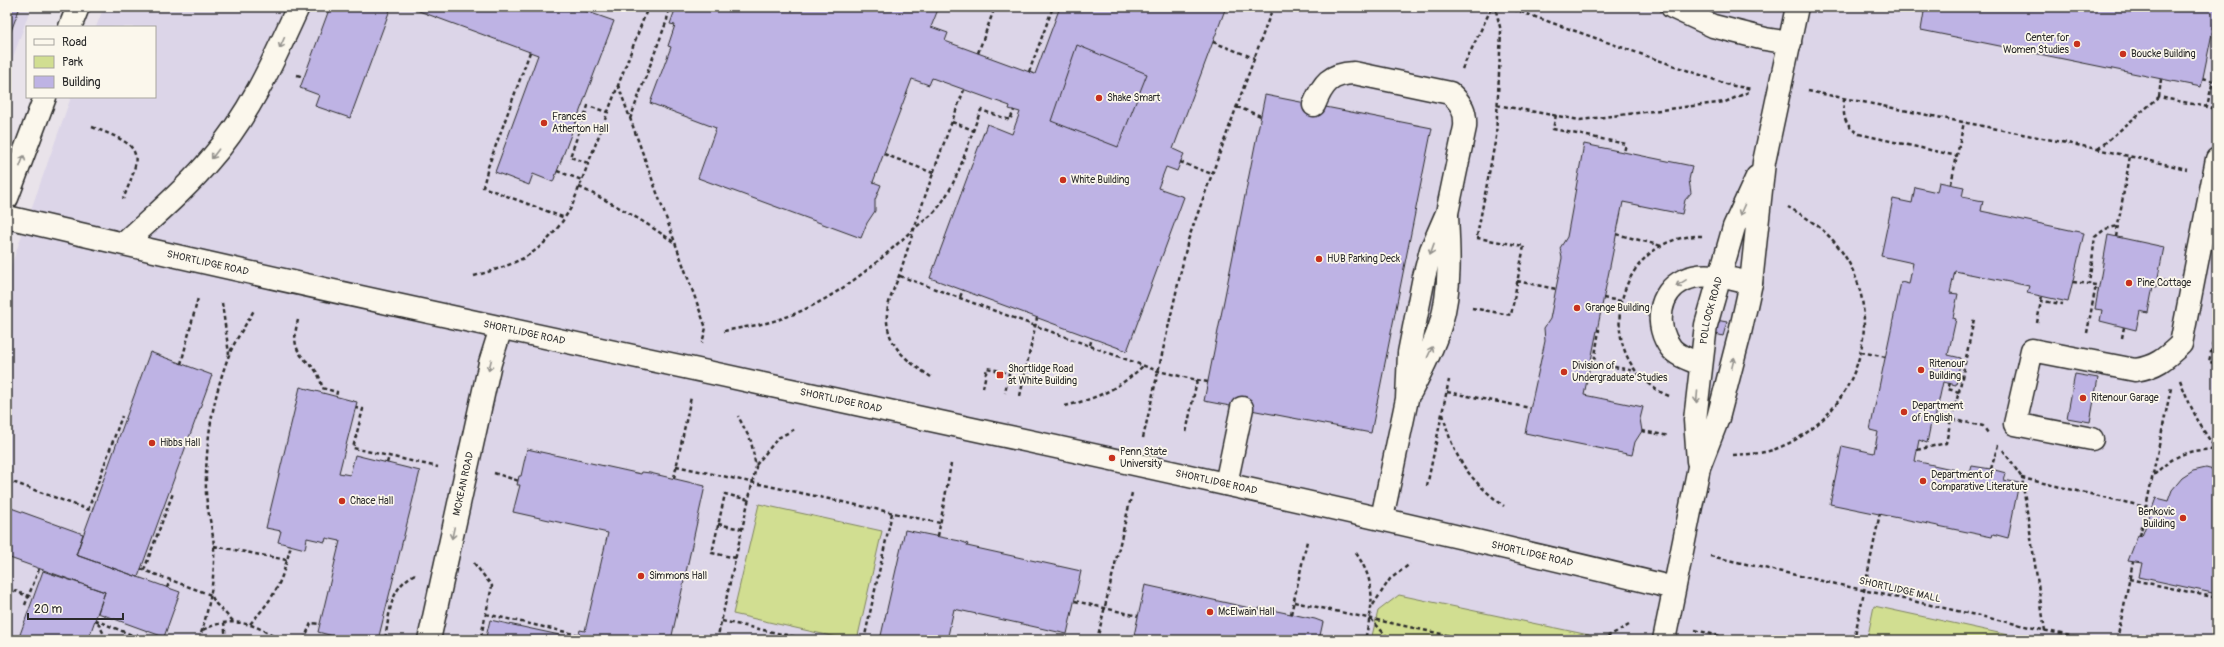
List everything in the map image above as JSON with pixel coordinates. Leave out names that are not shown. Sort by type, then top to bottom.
[{"type":"street","points":[[70,26],[78,7]]},
{"type":"street","points":[[125,243],[211,160],[240,120],[276,56],[298,7]]},
{"type":"street","points":[[1672,7],[1713,26],[1765,39],[1790,43]]},
{"type":"street","name":"POLLOCK ROAD","points":[[1664,640],[1698,466],[1718,418],[1728,383],[1750,283],[1764,162],[1797,7]]},
{"type":"street","points":[[1314,105],[1320,90],[1325,83],[1333,77],[1354,73],[1450,93],[1462,104],[1466,115],[1465,127],[1447,213],[1431,250],[1424,277],[1409,353],[1407,399],[1382,518]]},
{"type":"street","points":[[7,198],[45,98]]},
{"type":"street","points":[[2092,439],[2015,424],[2032,350],[2135,370],[2151,368],[2165,358],[2180,344],[2217,159]]},
{"type":"street","name":"POLLOCK ROAD","points":[[1698,466],[1695,420],[1700,364],[1706,325],[1734,227],[1764,162]]},
{"type":"street","name":"SHORTLIDGE ROAD","points":[[7,217],[500,328],[1382,518],[1674,588]]},
{"type":"street","points":[[1700,364],[1672,349],[1664,337],[1660,319],[1662,304],[1671,290],[1684,280],[1701,276],[1719,276],[1750,283]]},
{"type":"street","name":"MCKEAN ROAD","points":[[429,640],[489,370],[500,328]]},
{"type":"street","points":[[1226,484],[1242,408]]},
{"type":"path","points":[[474,276],[508,266],[537,250],[552,237],[565,218],[582,180],[648,7]]},
{"type":"path","points":[[630,119],[667,20],[669,7]]},
{"type":"path","points":[[978,53],[995,7]]},
{"type":"path","points":[[1029,72],[1053,7]]},
{"type":"path","points":[[1143,439],[1188,240],[1273,7]]},
{"type":"path","points":[[1458,76],[1492,7]]},
{"type":"path","points":[[1497,105],[1580,120],[1717,103],[1755,90],[1729,85],[1507,7]]},
{"type":"path","points":[[1522,13],[1525,7]]},
{"type":"path","points":[[1213,42],[1254,58]]},
{"type":"path","points":[[530,52],[488,168],[483,187],[565,218]]},
{"type":"path","points":[[2203,78],[2212,81],[2207,106]]},
{"type":"path","points":[[2097,149],[2159,97],[2162,79]]},
{"type":"path","points":[[618,85],[706,328],[701,350]]},
{"type":"path","points":[[931,377],[908,361],[896,347],[888,329],[887,316],[891,296],[900,276],[914,228],[964,90]]},
{"type":"path","points":[[1808,91],[2097,149],[2194,171]]},
{"type":"path","points":[[2159,97],[2217,109]]},
{"type":"path","points":[[1844,98],[1844,120],[1852,130],[1859,134],[1957,156]]},
{"type":"path","points":[[588,163],[570,158],[588,106],[607,112]]},
{"type":"path","points":[[1237,107],[1261,116]]},
{"type":"path","points":[[724,331],[782,319],[808,308],[840,290],[861,274],[889,252],[940,206],[953,184],[981,110],[1010,120],[1014,110]]},
{"type":"path","points":[[1556,115],[1553,129],[1626,144],[1624,152]]},
{"type":"path","points":[[952,122],[973,130]]},
{"type":"path","points":[[1951,184],[1964,122]]},
{"type":"path","points":[[92,127],[121,138],[128,143],[134,152],[137,161],[135,171],[123,199]]},
{"type":"path","points":[[884,154],[933,173]]},
{"type":"path","points":[[2116,237],[2130,156]]},
{"type":"path","points":[[1180,162],[1212,174]]},
{"type":"path","points":[[557,171],[582,180]]},
{"type":"path","points":[[579,187],[610,202],[643,221],[675,244]]},
{"type":"path","points":[[1732,455],[1758,454],[1778,448],[1817,425],[1835,407],[1849,386],[1858,365],[1861,352],[1864,318],[1860,293],[1853,272],[1840,249],[1824,231],[1808,218],[1788,207]]},
{"type":"path","points":[[2089,284],[2095,237],[2105,229],[2118,226]]},
{"type":"path","points":[[1616,234],[1662,246]]},
{"type":"path","points":[[1471,307],[1511,315],[1524,246],[1477,238]]},
{"type":"path","points":[[900,276],[1158,371],[1208,382]]},
{"type":"path","points":[[1518,281],[1556,289]]},
{"type":"path","points":[[2073,282],[2100,286]]},
{"type":"path","points":[[2089,325],[2096,285]]},
{"type":"path","points":[[960,297],[963,290]]},
{"type":"path","points":[[2040,309],[2042,296]]},
{"type":"path","points":[[181,364],[198,298]]},
{"type":"path","points":[[1603,298],[1621,301]]},
{"type":"path","points":[[2041,301],[2063,304]]},
{"type":"path","points":[[222,303],[230,354]]},
{"type":"path","points":[[199,640],[211,595],[214,546],[206,494],[208,438],[214,408],[230,354],[254,310]]},
{"type":"path","points":[[1020,396],[1037,318]]},
{"type":"path","points":[[1917,450],[1946,443],[1959,392],[1974,319]]},
{"type":"path","points":[[298,320],[295,334],[296,345],[299,353],[317,371],[322,388],[337,392],[336,396]]},
{"type":"path","points":[[2217,322],[2209,362],[2217,363]]},
{"type":"path","points":[[1597,330],[1599,330],[1592,362],[1636,371]]},
{"type":"path","points":[[1090,345],[1092,338]]},
{"type":"path","points":[[2140,536],[2180,344]]},
{"type":"path","points":[[1861,352],[1886,357]]},
{"type":"path","points":[[1065,406],[1098,397],[1115,389],[1144,365]]},
{"type":"path","points":[[983,388],[987,368],[1009,373],[1006,393]]},
{"type":"path","points":[[2175,369],[2191,410],[2204,433],[2217,450]]},
{"type":"path","points":[[1186,433],[1198,380]]},
{"type":"path","points":[[1950,383],[1948,389],[1959,392]]},
{"type":"path","points":[[1447,392],[1530,408]]},
{"type":"path","points":[[674,478],[689,405]]},
{"type":"path","points":[[355,408],[363,409],[353,448],[441,468]]},
{"type":"path","points":[[1443,413],[1449,440],[1458,460],[1472,479],[1504,506]]},
{"type":"path","points":[[88,510],[122,416]]},
{"type":"path","points":[[717,640],[756,465],[751,441],[738,416]]},
{"type":"path","points":[[1951,420],[1983,426],[1991,435]]},
{"type":"path","points":[[756,465],[775,440],[795,429]]},
{"type":"path","points":[[1642,431],[1673,437]]},
{"type":"path","points":[[1995,440],[2022,478],[2045,631]]},
{"type":"path","points":[[1991,470],[1999,444]]},
{"type":"path","points":[[2153,476],[2174,458],[2187,452],[2200,449],[2217,450]]},
{"type":"path","points":[[387,463],[389,456]]},
{"type":"path","points":[[938,536],[951,464]]},
{"type":"path","points":[[676,466],[940,523]]},
{"type":"path","points":[[489,471],[519,481]]},
{"type":"path","points":[[2022,478],[2146,507]]},
{"type":"path","points":[[7,480],[92,511]]},
{"type":"path","points":[[173,493],[142,570],[211,595],[216,604],[232,621]]},
{"type":"path","points":[[736,558],[712,553],[718,524],[725,494],[749,500]]},
{"type":"path","points":[[1097,640],[1130,503]]},
{"type":"path","points":[[864,640],[892,513]]},
{"type":"path","points":[[1854,640],[1880,514]]},
{"type":"path","points":[[718,524],[742,529]]},
{"type":"path","points":[[1291,614],[1307,542]]},
{"type":"path","points":[[250,624],[275,594],[292,545]]},
{"type":"path","points":[[214,546],[287,560]]},
{"type":"path","points":[[448,553],[471,559],[492,586],[481,636]]},
{"type":"path","points":[[1356,553],[1368,574],[1373,605]]},
{"type":"path","name":"SHORTLIDGE MALL","points":[[1710,556],[2088,640]]},
{"type":"path","points":[[2117,640],[2133,562]]},
{"type":"path","points":[[1365,640],[1373,605],[1390,579],[1410,564]]},
{"type":"path","points":[[25,605],[40,569]]},
{"type":"path","points":[[379,638],[384,639],[396,589],[403,581],[420,573]]},
{"type":"path","points":[[2129,579],[2217,598]]},
{"type":"path","points":[[168,588],[170,580]]},
{"type":"path","points":[[7,588],[33,598]]},
{"type":"path","points":[[1074,601],[1138,616]]},
{"type":"path","points":[[1294,602],[1469,640]]},
{"type":"path","points":[[486,614],[580,635]]},
{"type":"path","points":[[500,622],[502,618]]},
{"type":"path","points":[[1370,618],[1390,640]]},
{"type":"path","points":[[107,640],[96,621],[144,640]]},
{"type":"path","points":[[202,630],[224,622],[232,621],[250,624],[278,640]]},
{"type":"path","points":[[722,621],[809,640]]},
{"type":"path","points":[[224,622],[226,640]]},
{"type":"path","points":[[304,640],[311,623],[320,624]]},
{"type":"path","points":[[1601,640],[1629,625]]},
{"type":"path","points":[[1693,629],[1737,640]]},
{"type":"shaded area","points":[[7,7],[31,7],[7,74]]},
{"type":"shaded area","name":"Penn State University","points":[[104,7],[2217,7],[2217,640],[7,640],[7,277],[71,98],[156,98],[156,26],[96,26]]},
{"type":"green space","points":[[759,504],[882,531],[857,640],[849,640],[733,614]]},
{"type":"green space","points":[[1399,595],[1589,635],[1593,640],[1371,640],[1378,611]]},
{"type":"green space","points":[[1874,606],[2031,640],[1867,640]]},
{"type":"building","points":[[7,7],[20,7],[8,39],[7,39]]},
{"type":"building","points":[[330,7],[391,7],[350,118],[315,106],[319,95],[300,88]]},
{"type":"building","name":"Frances Atherton Hall","points":[[408,7],[574,7],[614,21],[553,182],[533,174],[529,185],[495,172],[538,55]]},
{"type":"building","name":"White Building","points":[[676,7],[939,7],[931,27],[948,33],[945,41],[1035,74],[1060,7],[1226,7],[1173,149],[1184,154],[1177,171],[1166,167],[1158,188],[1184,197],[1127,351],[930,278],[987,124],[1012,134],[1020,112],[1009,109],[1010,106],[932,78],[929,85],[912,79],[873,182],[881,185],[875,200],[875,211],[867,223],[861,238],[698,178],[716,128],[650,103],[671,47],[668,46],[675,25],[670,24]]},
{"type":"building","name":"Boucke Building","points":[[1897,7],[2217,7],[2217,9],[2201,87],[1921,30],[1924,12]]},
{"type":"building","name":"Shake Smart","points":[[1077,45],[1147,74],[1118,147],[1051,121]]},
{"type":"building","name":"HUB Parking Deck","points":[[1265,95],[1432,128],[1371,433],[1204,401]]},
{"type":"building","name":"Grange Building","points":[[1584,144],[1692,166],[1689,180],[1691,193],[1685,200],[1682,214],[1623,202],[1584,395],[1643,407],[1640,419],[1642,431],[1635,442],[1632,455],[1525,433],[1545,341],[1544,328],[1550,319],[1562,258],[1560,248],[1567,237]]},
{"type":"building","name":"Ritenour Building","points":[[1939,182],[1964,187],[1962,197],[1983,201],[1981,211],[2084,233],[2068,302],[2027,293],[2029,286],[1955,271],[1950,293],[1958,294],[1953,318],[1956,319],[1948,355],[1961,358],[1956,385],[1943,382],[1935,419],[1932,418],[1927,443],[1919,440],[1915,461],[1970,473],[1972,466],[1991,469],[2006,473],[2004,480],[2019,483],[2008,538],[1993,534],[1992,537],[1830,504],[1842,446],[1874,453],[1878,432],[1870,430],[1901,282],[1909,284],[1913,263],[1881,256],[1893,199],[1912,203],[1915,187],[1937,192]]},
{"type":"building","name":"Pine Cottage","points":[[2108,235],[2164,247],[2156,287],[2153,286],[2148,313],[2140,311],[2136,330],[2100,321],[2102,310],[2095,309]]},
{"type":"building","points":[[1716,320],[1727,322],[1723,336],[1712,333]]},
{"type":"building","name":"Hibbs Hall","points":[[150,352],[212,375],[138,577],[76,555]]},
{"type":"building","name":"Ritenour Garage","points":[[2075,374],[2098,378],[2090,422],[2067,418]]},
{"type":"building","name":"Chace Hall","points":[[300,387],[357,402],[339,473],[350,475],[355,455],[420,471],[378,640],[348,640],[318,632],[340,541],[326,538],[325,542],[307,538],[305,549],[278,542],[281,531],[266,528]]},
{"type":"building","name":"Simmons Hall","points":[[527,449],[641,474],[642,472],[650,473],[705,486],[671,640],[475,640],[476,634],[486,637],[490,620],[578,639],[580,630],[585,631],[608,533],[513,512],[520,485],[517,485],[519,476],[521,476]]},
{"type":"building","name":"Benkovic Building","points":[[2206,468],[2217,471],[2217,594],[2139,577],[2142,563],[2128,561],[2138,535],[2142,536],[2156,498],[2168,501],[2172,490],[2182,478],[2193,471]]},
{"type":"building","points":[[11,508],[83,534],[76,555],[180,592],[164,637],[98,613],[105,592],[7,557],[7,518]]},
{"type":"building","points":[[905,530],[960,541],[968,544],[967,546],[1081,571],[1067,634],[954,609],[947,640],[880,640]]},
{"type":"building","points":[[43,571],[105,592],[88,640],[18,640]]},
{"type":"building","name":"McElwain Hall","points":[[1145,585],[1259,610],[1259,608],[1267,609],[1315,619],[1323,622],[1319,640],[1133,640]]},
{"type":"place","name":"Center for Women Studies","points":[[2077,44]]},
{"type":"place","name":"Boucke Building","points":[[2123,54]]},
{"type":"place","name":"Shake Smart","points":[[1099,98]]},
{"type":"place","name":"Frances Atherton Hall","points":[[544,123]]},
{"type":"place","name":"White Building","points":[[1063,180]]},
{"type":"place","name":"HUB Parking Deck","points":[[1319,259]]},
{"type":"place","name":"Pine Cottage","points":[[2129,283]]},
{"type":"place","name":"Grange Building","points":[[1577,308]]},
{"type":"place","name":"Ritenour Building","points":[[1921,370]]},
{"type":"place","name":"Division of Undergraduate Studies","points":[[1564,372]]},
{"type":"place","name":"Shortlidge Road at White Building","points":[[1000,375]]},
{"type":"place","name":"Ritenour Garage","points":[[2083,398]]},
{"type":"place","name":"Department of English","points":[[1904,412]]},
{"type":"place","name":"Hibbs Hall","points":[[152,443]]},
{"type":"place","name":"Penn State University","points":[[1112,458]]},
{"type":"place","name":"Department of Comparative Literature","points":[[1923,481]]},
{"type":"place","name":"Chace Hall","points":[[342,501]]},
{"type":"place","name":"Benkovic Building","points":[[2183,518]]},
{"type":"place","name":"Simmons Hall","points":[[641,576]]},
{"type":"place","name":"McElwain Hall","points":[[1210,612]]}]
